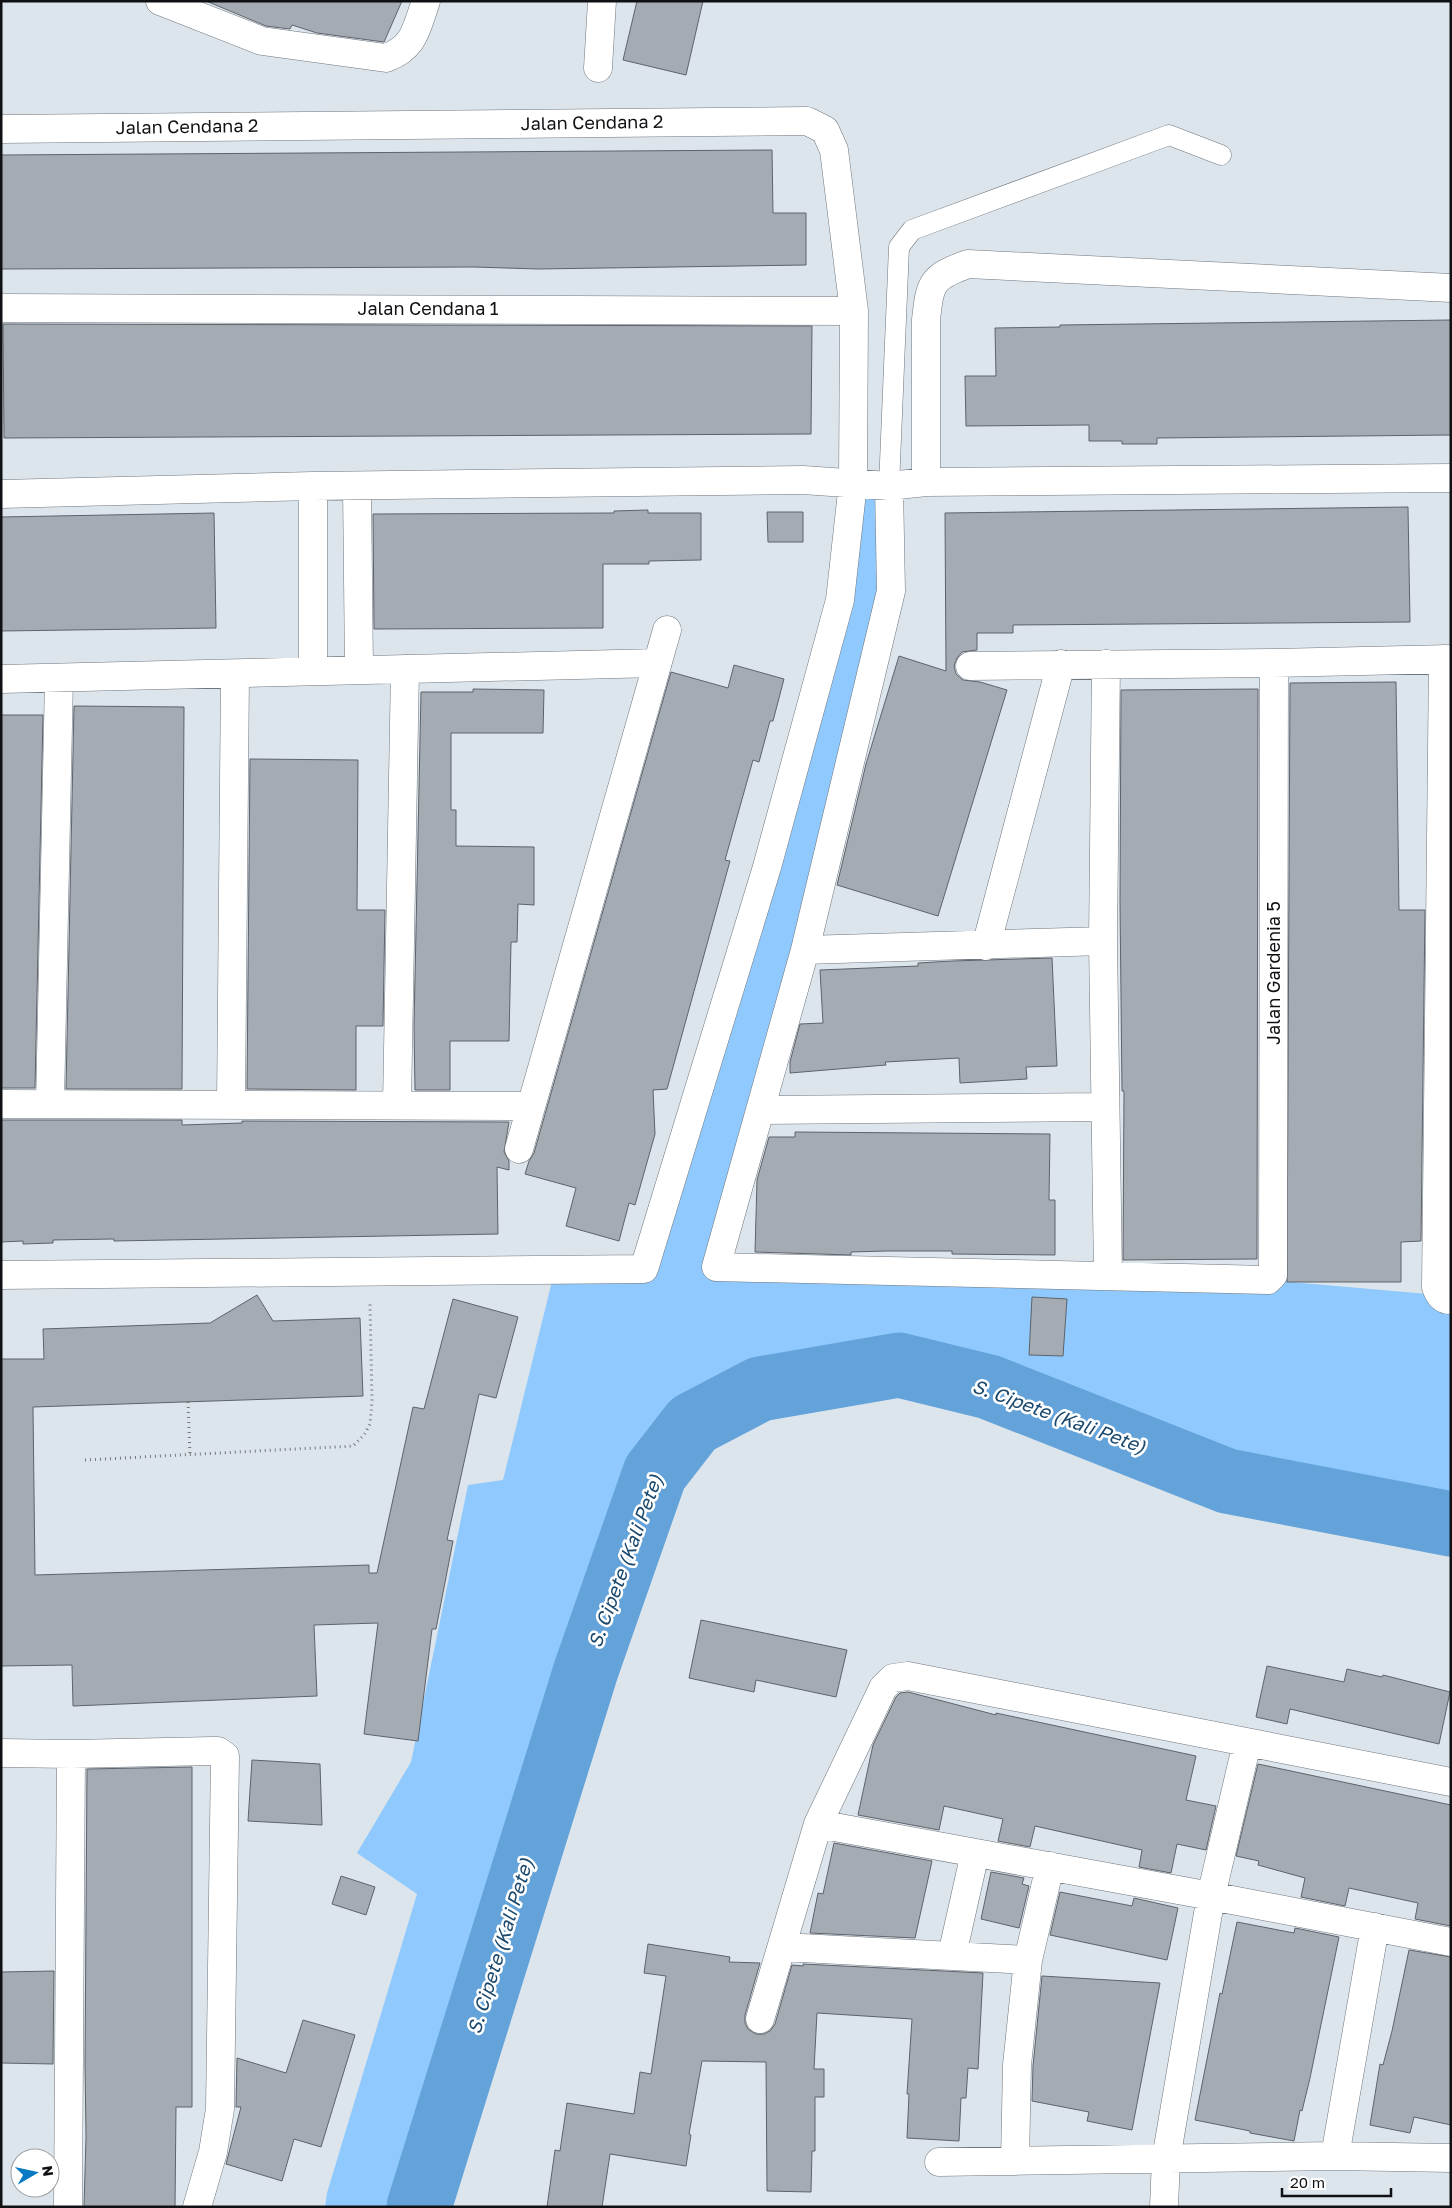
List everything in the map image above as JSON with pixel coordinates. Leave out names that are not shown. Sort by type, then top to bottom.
[{"type":"street","points":[[160,1],[262,40],[386,58],[400,53],[410,42],[426,1]]},
{"type":"street","points":[[598,68],[602,1]]},
{"type":"street","name":"Jalan Cendana 2","points":[[1,129],[807,121],[825,130],[834,150],[854,311],[853,483],[837,609],[768,868],[644,1268],[369,1271]]},
{"type":"street","points":[[926,482],[926,320],[929,296],[934,282],[947,272],[968,264],[1451,288]]},
{"type":"street","name":"Jalan Cendana 1","points":[[1,308],[854,311]]},
{"type":"street","points":[[1,494],[313,486],[803,480],[889,486],[926,482],[1451,478]]},
{"type":"street","points":[[313,486],[313,672]]},
{"type":"street","points":[[357,486],[359,670]]},
{"type":"street","points":[[889,486],[891,592],[805,950],[716,1268],[1108,1275],[1103,941],[1106,664]]},
{"type":"street","points":[[520,1149],[667,630]]},
{"type":"street","points":[[970,666],[1447,659],[1443,1294]]},
{"type":"street","points":[[1,679],[657,663]]},
{"type":"street","name":"Jalan Gardenia 5","points":[[1108,1275],[1268,1280],[1273,1275],[1275,1268],[1274,663]]},
{"type":"street","points":[[986,946],[1061,664]]},
{"type":"street","points":[[397,1105],[405,669]]},
{"type":"street","points":[[231,1105],[235,674]]},
{"type":"street","points":[[50,1104],[59,678]]},
{"type":"street","points":[[805,950],[1103,941]]},
{"type":"street","points":[[1,1104],[532,1106]]},
{"type":"street","points":[[760,1110],[1105,1107]]},
{"type":"street","points":[[1,1275],[369,1271]]},
{"type":"street","points":[[760,2019],[783,1947],[818,1824],[884,1688],[893,1678],[908,1676],[1451,1782]]},
{"type":"street","points":[[1164,2207],[1166,2159],[1211,1896],[1247,1743]]},
{"type":"street","points":[[1,1753],[71,1754],[213,1751],[225,1756],[220,2109],[213,2152],[197,2207]]},
{"type":"street","points":[[68,2207],[71,1754]]},
{"type":"street","points":[[818,1824],[1451,1942]]},
{"type":"street","points":[[952,1956],[975,1853]]},
{"type":"street","points":[[1016,2161],[1017,2065],[1028,1960],[1050,1866]]},
{"type":"street","points":[[1335,2156],[1375,1927]]},
{"type":"street","points":[[783,1947],[1028,1960]]},
{"type":"street","points":[[938,2162],[1335,2156],[1451,2158]]},
{"type":"lane","points":[[889,486],[899,247],[912,230],[1169,135],[1221,155]]},
{"type":"path","points":[[85,1460],[354,1446],[364,1435],[370,1424],[372,1401],[369,1271]]},
{"type":"path","points":[[188,1402],[190,1455]]},
{"type":"shaded area","points":[[853,483],[889,486],[891,591],[716,1267],[1268,1280],[1451,1296],[1451,1522],[1227,1481],[1022,1399],[899,1365],[760,1389],[693,1424],[655,1473],[420,2207],[325,2207],[327,2193],[417,1894],[357,1853],[411,1762],[468,1485],[503,1480],[555,1269],[644,1268],[767,867]]},
{"type":"building","points":[[206,1],[402,1],[384,42],[317,33],[292,25],[290,29],[266,26]]},
{"type":"building","points":[[637,1],[703,1],[686,75],[623,60]]},
{"type":"building","points":[[772,150],[773,213],[806,213],[806,265],[538,269],[474,267],[1,269],[1,155]]},
{"type":"building","points":[[1451,320],[1451,435],[1157,438],[1157,444],[1122,444],[1122,441],[1089,441],[1089,425],[966,426],[965,376],[996,376],[995,328],[1060,327],[1060,325]]},
{"type":"building","points":[[3,324],[812,326],[811,434],[4,438]]},
{"type":"building","points":[[1408,507],[1410,622],[1013,625],[1013,633],[977,633],[977,650],[962,652],[954,666],[956,674],[963,680],[980,682],[1007,690],[938,916],[837,885],[866,764],[899,656],[946,671],[945,513]]},
{"type":"building","points":[[648,510],[648,513],[701,513],[701,560],[649,561],[649,564],[603,564],[603,628],[374,629],[373,514],[614,513],[614,511]]},
{"type":"building","points":[[767,512],[803,512],[803,542],[768,542]]},
{"type":"building","points":[[214,513],[216,628],[1,631],[1,517]]},
{"type":"building","points":[[734,665],[784,679],[773,721],[770,721],[759,762],[753,760],[725,860],[730,861],[667,1089],[653,1090],[655,1134],[635,1205],[629,1203],[619,1241],[566,1226],[576,1188],[525,1174],[534,1153],[671,672],[728,688]]},
{"type":"building","points":[[1396,682],[1399,910],[1425,910],[1421,1241],[1401,1242],[1401,1282],[1287,1282],[1290,683]]},
{"type":"building","points":[[473,689],[544,690],[543,733],[451,733],[451,810],[456,810],[456,846],[534,847],[534,905],[518,904],[517,942],[511,942],[509,1041],[450,1041],[450,1090],[415,1090],[414,1026],[421,692],[473,692]]},
{"type":"building","points":[[1258,689],[1257,1259],[1123,1260],[1124,1091],[1122,1091],[1120,902],[1121,690]]},
{"type":"building","points":[[74,706],[184,707],[182,1089],[66,1089]]},
{"type":"building","points":[[1,715],[43,715],[35,1088],[1,1088]]},
{"type":"building","points":[[250,759],[358,760],[357,910],[385,910],[383,1026],[356,1026],[356,1090],[247,1089]]},
{"type":"building","points":[[1052,958],[1057,1066],[1026,1067],[1027,1079],[960,1083],[959,1058],[885,1062],[886,1065],[790,1073],[790,1062],[800,1024],[823,1023],[820,970],[918,966],[918,963],[952,961]]},
{"type":"building","points":[[1,1120],[182,1120],[182,1125],[242,1123],[242,1121],[509,1122],[504,1152],[509,1161],[509,1170],[497,1167],[498,1234],[114,1241],[114,1239],[53,1240],[53,1243],[23,1244],[23,1241],[1,1242]]},
{"type":"building","points":[[795,1132],[1050,1134],[1049,1200],[1055,1200],[1055,1255],[952,1254],[952,1251],[851,1252],[851,1255],[755,1252],[757,1180],[769,1137],[795,1137]]},
{"type":"building","points":[[257,1295],[273,1321],[360,1318],[363,1396],[33,1407],[35,1575],[369,1565],[369,1573],[377,1573],[413,1407],[424,1409],[453,1299],[518,1317],[496,1398],[479,1394],[447,1540],[453,1541],[436,1629],[432,1629],[418,1741],[364,1734],[378,1623],[314,1625],[317,1696],[73,1706],[72,1665],[1,1666],[1,1359],[44,1359],[43,1329],[210,1323]]},
{"type":"building","points":[[1032,1297],[1067,1299],[1063,1356],[1029,1355]]},
{"type":"building","points":[[701,1620],[847,1650],[836,1697],[756,1680],[754,1692],[689,1678]]},
{"type":"building","points":[[1267,1666],[1344,1682],[1347,1669],[1382,1677],[1383,1675],[1450,1692],[1439,1744],[1290,1709],[1287,1724],[1256,1717]]},
{"type":"building","points":[[908,1692],[996,1715],[996,1713],[1196,1756],[1186,1800],[1216,1806],[1206,1850],[1177,1844],[1171,1873],[1139,1867],[1142,1850],[1035,1826],[1030,1847],[998,1841],[1003,1819],[944,1806],[939,1830],[858,1815],[873,1745],[896,1697],[900,1693]]},
{"type":"building","points":[[252,1760],[320,1764],[322,1825],[248,1821]]},
{"type":"building","points":[[1258,1764],[1451,1805],[1451,1926],[1415,1919],[1418,1903],[1349,1888],[1345,1906],[1301,1897],[1305,1878],[1258,1865],[1259,1861],[1236,1856]]},
{"type":"building","points":[[192,1767],[192,2107],[176,2107],[175,2207],[84,2207],[86,2137],[87,1769]]},
{"type":"building","points":[[834,1843],[932,1861],[915,1938],[810,1933],[818,1893],[823,1894]]},
{"type":"building","points":[[991,1872],[1024,1878],[1022,1884],[1029,1886],[1019,1928],[981,1919]]},
{"type":"building","points":[[341,1876],[375,1887],[366,1915],[332,1904]]},
{"type":"building","points":[[1060,1892],[1132,1906],[1134,1898],[1178,1908],[1167,1960],[1050,1935]]},
{"type":"building","points":[[1237,1922],[1294,1933],[1295,1928],[1339,1937],[1310,2078],[1302,2111],[1300,2110],[1294,2141],[1195,2120],[1220,1993],[1222,1994]]},
{"type":"building","points":[[648,1944],[730,1957],[729,1962],[760,1963],[745,2015],[745,2023],[748,2029],[756,2034],[764,2034],[770,2031],[775,2024],[792,1965],[983,1973],[978,2069],[968,2068],[966,2098],[961,2098],[959,2141],[907,2138],[909,2094],[907,2094],[912,2019],[817,2013],[814,2069],[824,2069],[824,2097],[815,2097],[815,2151],[812,2151],[811,2192],[767,2191],[766,2062],[702,2061],[689,2134],[691,2135],[686,2166],[610,2154],[602,2207],[547,2207],[555,2150],[560,2151],[567,2103],[634,2114],[640,2072],[651,2074],[666,1976],[644,1973]]},
{"type":"building","points":[[1409,1950],[1451,1957],[1451,2125],[1414,2117],[1410,2133],[1370,2125],[1380,2064],[1383,2065],[1392,2031]]},
{"type":"building","points":[[54,1971],[53,2064],[1,2063],[1,1972]]},
{"type":"building","points":[[1042,1976],[1160,1983],[1132,2130],[1087,2121],[1089,2112],[1032,2101],[1033,2066]]},
{"type":"building","points":[[303,2020],[355,2035],[321,2147],[294,2139],[282,2181],[226,2164],[241,2107],[236,2107],[237,2058],[286,2073]]},
{"type":"waterway","name":"S. Cipete (Kali Pete)","points":[[419,2207],[586,1670],[655,1473],[693,1424],[760,1389],[899,1365],[989,1387],[1227,1481],[1451,1524]]}]
